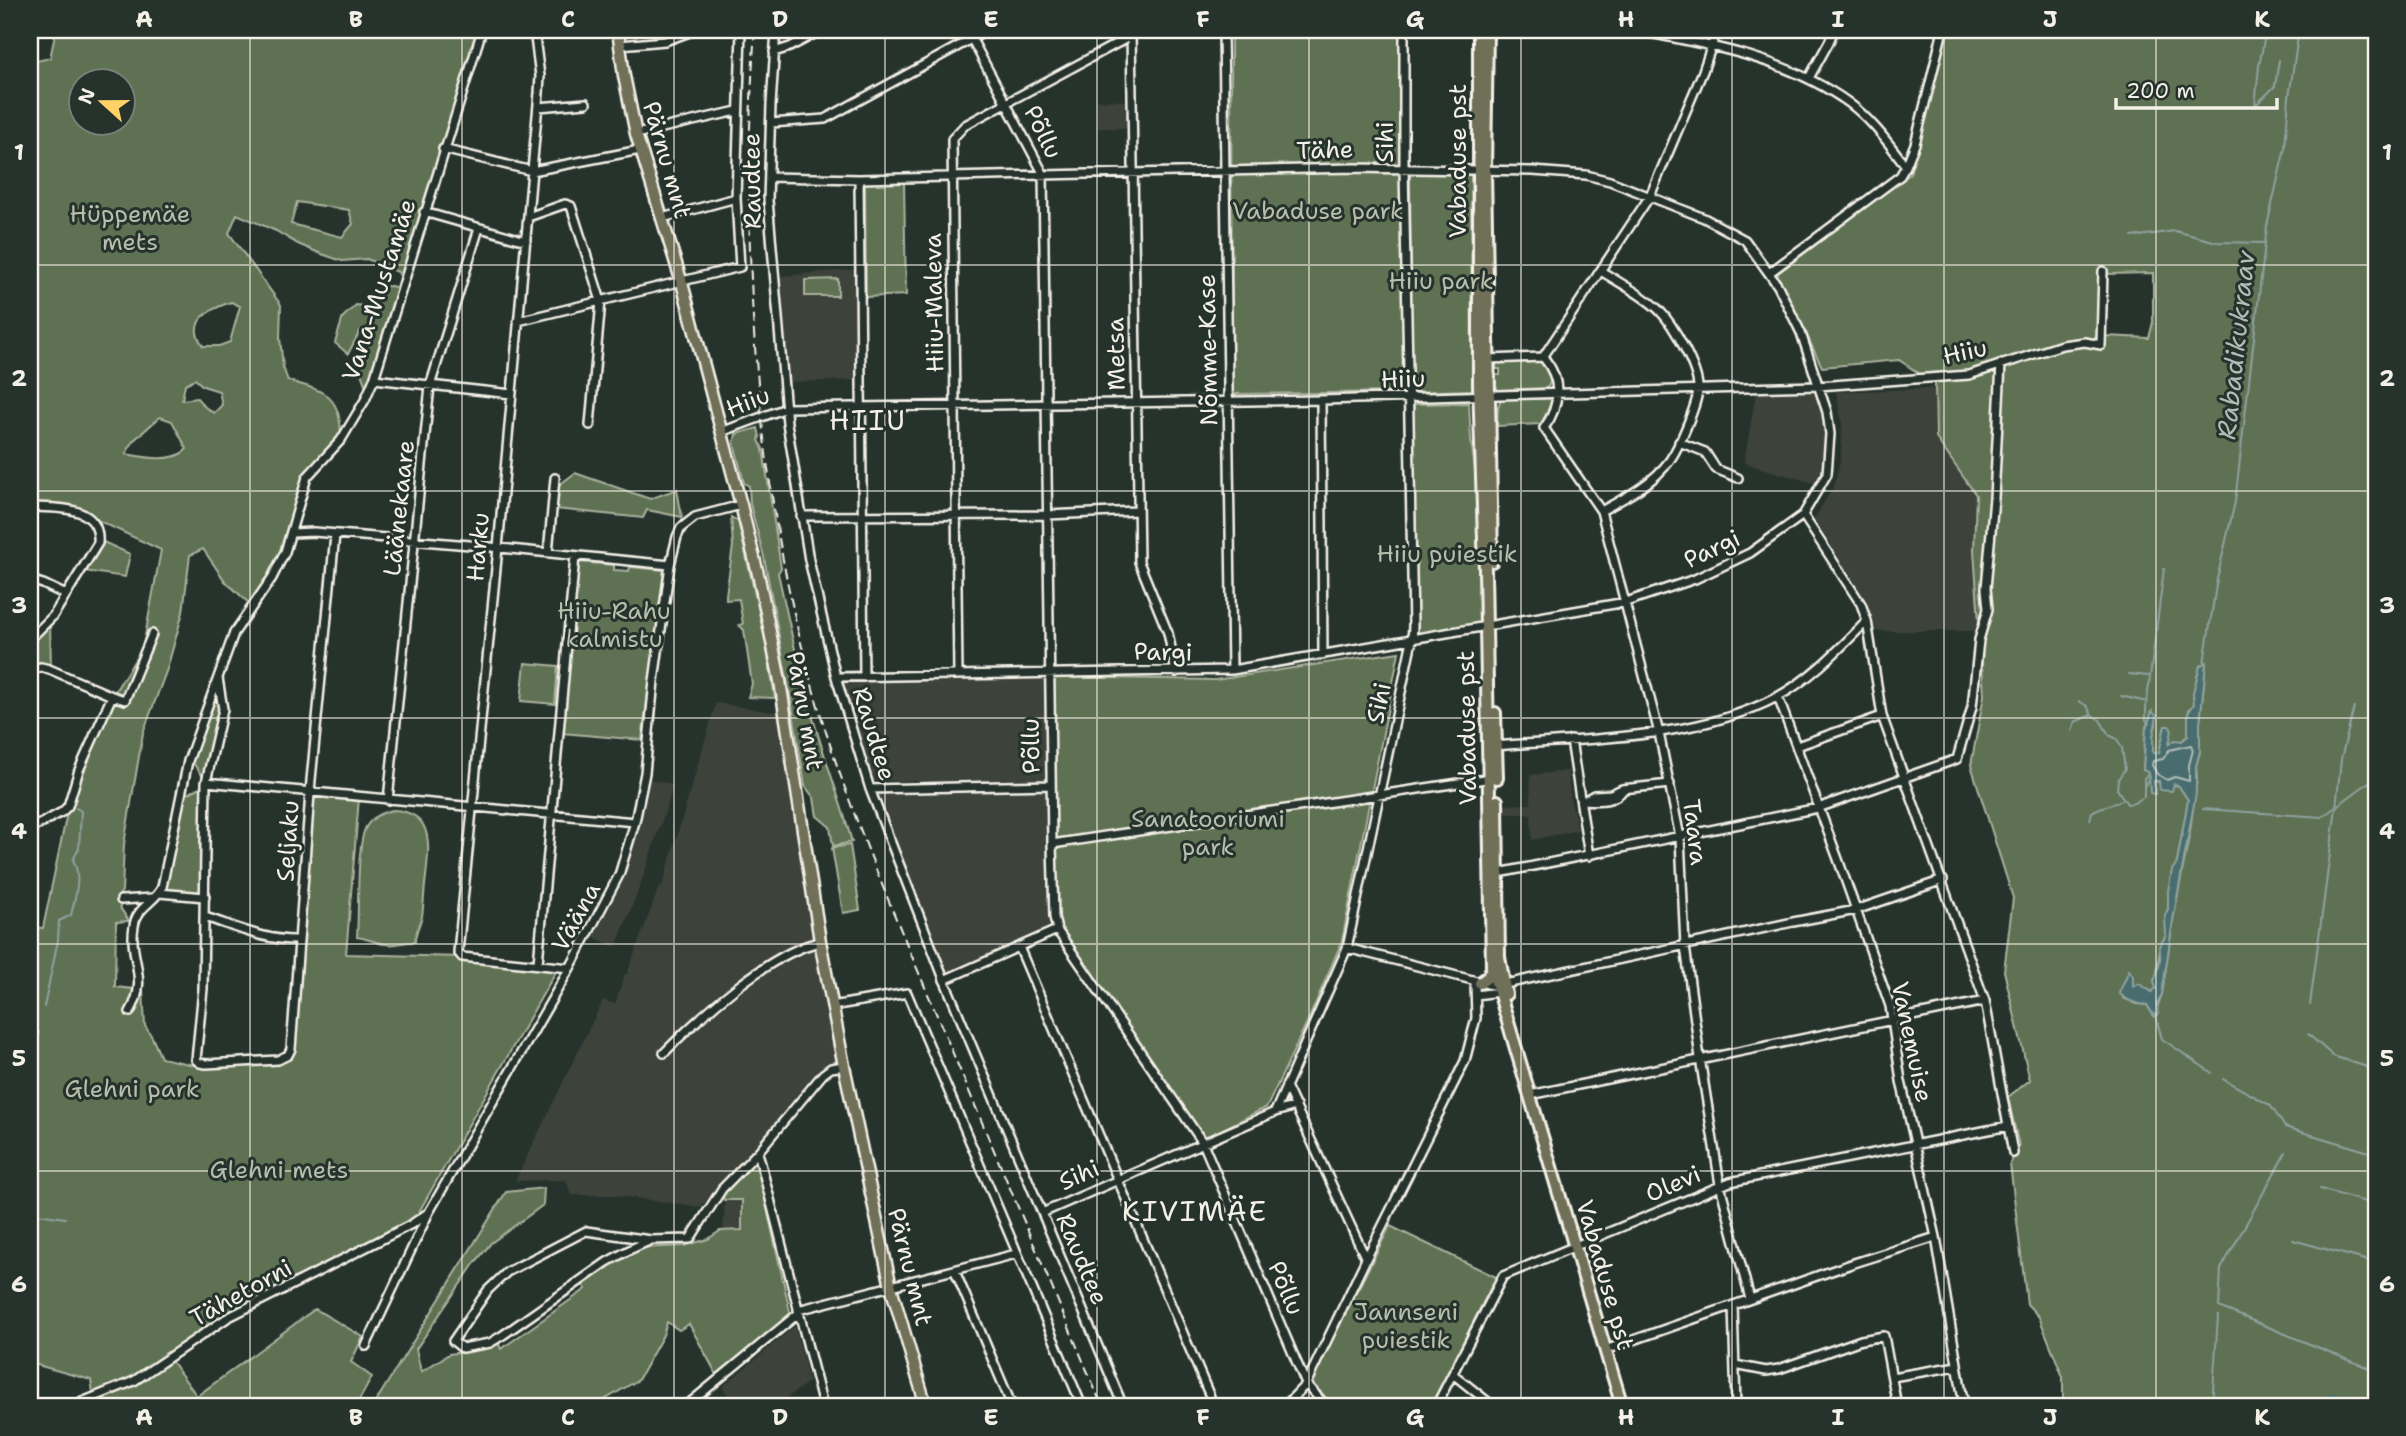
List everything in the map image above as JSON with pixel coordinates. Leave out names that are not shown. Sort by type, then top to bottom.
[{"type":"highway","name":"Vabaduse pst","points":[[1479,30],[1493,778],[1492,968],[1627,1406]]},
{"type":"highway","name":"Vabaduse pst","points":[[1484,395],[1488,359],[1481,169],[1487,30]]},
{"type":"highway","name":"Vabaduse pst","points":[[1494,874],[1499,988]]},
{"type":"highway","points":[[1477,983],[1488,977],[1492,968]]},
{"type":"highway","name":"Vabaduse pst","points":[[1608,1350],[1622,1406]]},
{"type":"main road","name":"Pärnu mnt","points":[[618,30],[640,150],[682,282],[741,505],[780,681],[820,943],[844,1066],[891,1287],[926,1406]]},
{"type":"street","name":"Vana-Mustamäe","points":[[159,893],[188,761],[234,634],[272,578],[292,533],[292,521],[307,477],[341,440],[374,379],[482,30]]},
{"type":"street","name":"Harku","points":[[534,30],[540,76],[538,107],[458,952],[462,957],[570,968]]},
{"type":"street","points":[[620,45],[665,41],[695,30]]},
{"type":"street","name":"Raudtee","points":[[682,282],[740,267],[736,198],[741,30]]},
{"type":"street","name":"Raudtee","points":[[776,30],[768,200],[786,408],[801,516],[836,677],[870,789],[944,980],[1123,1406]]},
{"type":"street","points":[[774,52],[790,47],[822,30]]},
{"type":"street","name":"Põllu","points":[[967,30],[1043,173],[1052,844],[1057,930],[1203,1143],[1306,1384],[1326,1406]]},
{"type":"street","points":[[771,123],[825,119],[988,30]]},
{"type":"street","name":"Nõmme-Kase","points":[[1223,30],[1232,670]]},
{"type":"street","name":"Sihi","points":[[1042,1213],[1275,1112],[1347,948],[1412,640],[1404,30]]},
{"type":"street","points":[[1633,30],[1712,47],[1776,65],[1809,78],[1850,105],[1880,133],[1906,166]]},
{"type":"street","points":[[1543,357],[1650,196],[1717,30]]},
{"type":"street","points":[[1809,78],[1834,30]]},
{"type":"street","points":[[1769,272],[1900,176],[1915,144],[1943,30]]},
{"type":"street","name":"Hiiu-Maleva","points":[[958,675],[952,139],[965,125],[1131,33]]},
{"type":"street","name":"Metsa","points":[[1131,33],[1139,562],[1168,633],[1176,672]]},
{"type":"street","points":[[538,107],[586,103]]},
{"type":"street","points":[[636,134],[737,111]]},
{"type":"street","points":[[443,149],[532,171],[640,150]]},
{"type":"street","name":"Tähe","points":[[770,177],[859,178],[1404,168],[1586,175],[1610,181],[1704,218],[1745,240],[1778,286],[1801,333],[1818,386]]},
{"type":"street","points":[[859,178],[864,677]]},
{"type":"street","points":[[662,218],[736,198]]},
{"type":"street","points":[[528,217],[565,204],[571,206],[601,301],[590,425]]},
{"type":"street","points":[[424,212],[526,241]]},
{"type":"street","name":"Läänekaare","points":[[388,800],[430,386],[479,228]]},
{"type":"street","points":[[1601,271],[1659,310],[1679,337],[1691,363],[1698,390],[1669,461],[1651,479],[1601,511]]},
{"type":"street","name":"Hiiu","points":[[722,432],[786,408],[1136,404],[1698,390],[1818,386],[1969,375],[2062,345],[2085,342],[2101,345],[2103,271]]},
{"type":"street","points":[[518,321],[682,282]]},
{"type":"street","points":[[1488,359],[1543,357]]},
{"type":"street","points":[[1543,357],[1554,374],[1558,393]]},
{"type":"street","points":[[1494,874],[1818,808],[1957,759],[1972,707],[1979,640],[1987,609],[1986,588],[2001,364]]},
{"type":"street","points":[[374,379],[512,394]]},
{"type":"street","name":"Pargi","points":[[836,677],[1232,670],[1626,602],[1662,592],[1728,564],[1768,541],[1803,515],[1827,474],[1830,433],[1827,412],[1818,386]]},
{"type":"street","name":"Taara","points":[[1558,393],[1555,408],[1544,428],[1601,511],[1660,733],[1680,837],[1685,946],[1720,1185],[1750,1299]]},
{"type":"street","points":[[1321,400],[1323,655]]},
{"type":"street","points":[[729,460],[730,436],[736,427]]},
{"type":"street","points":[[1679,442],[1705,452],[1716,469],[1738,478]]},
{"type":"street","points":[[548,553],[555,478]]},
{"type":"street","name":"Vääna","points":[[366,1346],[429,1212],[570,968],[613,890],[625,860],[648,755],[654,681],[670,565],[677,537],[687,521],[741,505]]},
{"type":"street","points":[[30,507],[76,510],[87,516],[98,534],[98,542],[66,595],[44,626],[30,639]]},
{"type":"street","points":[[801,516],[1047,515],[1137,511]]},
{"type":"street","points":[[1803,515],[1861,604],[1867,621],[1882,716],[1985,1001],[2013,1153]]},
{"type":"street","points":[[292,533],[498,548],[670,565]]},
{"type":"street","name":"Seljaku","points":[[205,917],[203,989],[196,1060],[200,1063],[220,1064],[278,1060],[288,1055],[291,1049],[298,940],[335,535]]},
{"type":"street","points":[[538,963],[575,556]]},
{"type":"street","points":[[30,580],[66,595]]},
{"type":"street","points":[[1492,746],[1660,733],[1709,722],[1778,697],[1834,654],[1867,621]]},
{"type":"street","points":[[30,669],[49,669],[125,700],[152,634]]},
{"type":"street","points":[[218,677],[223,709],[206,782],[205,917],[258,935],[298,940]]},
{"type":"street","points":[[30,829],[68,806],[79,770],[112,696]]},
{"type":"street","name":"Vanemuise","points":[[1778,697],[1890,1006],[1901,1081],[1936,1237],[1964,1406]]},
{"type":"street","points":[[1797,747],[1882,716]]},
{"type":"street","points":[[1571,740],[1583,800],[1589,856]]},
{"type":"street","points":[[1052,844],[1493,778]]},
{"type":"street","points":[[206,782],[635,822]]},
{"type":"street","points":[[1583,800],[1595,802],[1613,799],[1624,789],[1670,784]]},
{"type":"street","points":[[870,789],[1051,785]]},
{"type":"street","points":[[1476,995],[1685,946],[1856,910],[1943,880]]},
{"type":"street","points":[[130,1012],[140,989],[134,923],[143,906],[159,893],[205,897]]},
{"type":"street","points":[[121,900],[152,898]]},
{"type":"street","points":[[944,980],[1057,930]]},
{"type":"street","points":[[664,1053],[695,1021],[747,981],[796,949],[820,943]]},
{"type":"street","points":[[1019,947],[1214,1406]]},
{"type":"street","points":[[1347,948],[1499,988]]},
{"type":"street","points":[[1285,1406],[1306,1384],[1465,1061],[1476,1018],[1477,983]]},
{"type":"street","points":[[832,1006],[907,993],[1082,1406]]},
{"type":"street","points":[[1532,1094],[1985,1001]]},
{"type":"street","points":[[650,1240],[607,1262],[489,1343],[462,1348],[453,1341],[488,1290],[507,1272],[586,1231],[650,1240],[690,1240],[722,1189],[758,1152],[824,1074],[831,1068],[844,1066]]},
{"type":"street","points":[[1286,1086],[1366,1259]]},
{"type":"street","points":[[1275,1112],[1296,1106]]},
{"type":"street","name":"Olevi","points":[[1436,1406],[1503,1276],[1720,1185],[2008,1126]]},
{"type":"street","points":[[758,1152],[822,1404]]},
{"type":"street","name":"Tähetorni","points":[[72,1406],[134,1381],[227,1318],[412,1224],[429,1212]]},
{"type":"street","points":[[1608,1350],[1936,1237]]},
{"type":"street","points":[[686,1406],[799,1311],[1016,1254]]},
{"type":"street","points":[[955,1271],[1012,1406]]},
{"type":"street","points":[[1733,1305],[1736,1406]]},
{"type":"street","points":[[1735,1365],[1766,1371],[1779,1369],[1861,1340],[1884,1336],[1897,1406]]},
{"type":"street","points":[[1892,1377],[1958,1366]]},
{"type":"street","points":[[1453,1374],[1493,1406]]},
{"type":"shaded area","points":[[1096,100],[1130,101],[1131,128],[1097,128]]},
{"type":"shaded area","points":[[860,269],[861,380],[788,382],[780,276]]},
{"type":"shaded area","points":[[1997,386],[1981,631],[1876,631],[1861,592],[1814,519],[1834,486],[1841,457],[1842,424],[1836,392]]},
{"type":"shaded area","points":[[1813,391],[1821,398],[1826,434],[1825,457],[1817,484],[1744,463],[1756,393]]},
{"type":"shaded area","points":[[1047,679],[1045,781],[874,781],[844,682]]},
{"type":"shaded area","points":[[716,703],[779,713],[811,930],[826,973],[844,1066],[831,1068],[758,1152],[746,1155],[701,1207],[612,1195],[571,1195],[566,1180],[515,1181],[603,1000],[615,1004],[659,887],[662,887]]},
{"type":"shaded area","points":[[1568,771],[1571,802],[1578,830],[1532,840],[1531,814],[1503,814],[1503,805],[1531,804],[1530,775]]},
{"type":"shaded area","points":[[649,779],[674,785],[636,897],[616,946],[613,946],[592,936],[616,893],[629,862]]},
{"type":"shaded area","points":[[1046,789],[1050,928],[1046,933],[949,975],[915,900],[874,795],[880,790]]},
{"type":"shaded area","points":[[725,1200],[742,1200],[743,1230],[723,1231]]},
{"type":"shaded area","points":[[795,1326],[809,1382],[775,1406],[736,1406],[722,1387]]},
{"type":"green space","points":[[48,30],[482,30],[403,282],[398,272],[367,259],[342,261],[298,244],[237,214],[229,233],[281,305],[280,337],[283,367],[288,381],[313,388],[330,398],[338,414],[341,440],[307,477],[284,553],[252,606],[225,581],[203,549],[190,555],[183,612],[167,669],[143,733],[124,844],[122,891],[118,897],[121,909],[129,921],[116,922],[115,987],[143,990],[145,1026],[161,1058],[203,1067],[278,1060],[287,1055],[311,792],[359,798],[346,954],[462,957],[559,966],[412,1224],[227,1318],[169,1358],[197,1396],[315,1309],[363,1337],[351,1362],[372,1377],[356,1406],[72,1406],[94,1398],[91,1380],[30,1363],[30,927],[43,928],[67,813],[79,770],[112,696],[143,647],[161,550],[76,510],[30,507],[30,79],[32,62],[50,58],[55,35]],"holes":[[[297,202],[349,210],[353,224],[342,237],[291,224]],[[231,302],[240,306],[230,342],[219,346],[203,346],[198,337],[198,323],[208,312]],[[195,379],[203,386],[219,391],[222,405],[214,413],[197,398],[182,400],[185,384]],[[160,417],[172,421],[187,449],[181,454],[166,458],[126,454],[133,441]]]},
{"type":"green space","name":"Vabaduse park","points":[[1231,30],[1404,30],[1406,392],[1232,394]]},
{"type":"green space","points":[[1947,30],[2376,30],[2376,1406],[2063,1406],[2063,1377],[2039,1317],[2027,1304],[2010,1164],[2019,1146],[2008,1097],[2030,1080],[2004,971],[2013,898],[1971,765],[1984,695],[1974,550],[1976,495],[1936,438],[1935,382],[1932,376],[1920,374],[1899,360],[1822,367],[1777,274],[1910,174]],"holes":[[[2153,273],[2153,322],[2149,338],[2105,336],[2106,274]],[[2206,663],[2200,751],[2196,766],[2197,779],[2190,831],[2162,994],[2154,1016],[2147,1005],[2123,998],[2133,976],[2133,987],[2139,984],[2152,992],[2157,988],[2154,981],[2161,946],[2166,936],[2171,879],[2177,863],[2188,800],[2179,786],[2154,781],[2149,772],[2143,770],[2146,727],[2152,712],[2156,724],[2153,753],[2159,754],[2165,726],[2168,745],[2182,741],[2188,735],[2189,709],[2194,705],[2193,693],[2200,666]]]},
{"type":"green space","name":"Hiiu park","points":[[1410,172],[1471,172],[1472,390],[1412,392]]},
{"type":"green space","points":[[904,181],[906,295],[866,297],[865,182]]},
{"type":"green space","points":[[838,279],[838,296],[805,296],[805,280]]},
{"type":"green space","points":[[380,287],[401,289],[368,393],[361,373],[365,343],[360,331],[348,354],[335,343],[343,317],[356,305],[372,307]]},
{"type":"green space","points":[[1541,360],[1550,377],[1547,388],[1498,390],[1496,375],[1500,375],[1500,369],[1496,369],[1496,361]]},
{"type":"green space","points":[[1551,398],[1552,402],[1541,424],[1497,426],[1501,399]]},
{"type":"green space","name":"Hiiu puiestik","points":[[1469,403],[1477,484],[1480,623],[1416,634],[1412,404]]},
{"type":"green space","points":[[758,428],[781,568],[778,573],[791,633],[811,712],[852,842],[833,846],[830,827],[817,816],[814,798],[805,786],[764,557],[750,504],[749,486],[744,483],[734,443],[736,434]]},
{"type":"green space","points":[[575,473],[650,499],[677,489],[682,517],[647,510],[643,518],[556,509],[559,485]]},
{"type":"green space","points":[[731,517],[738,521],[764,634],[775,698],[748,697],[752,684],[744,630],[739,625],[743,624],[739,599],[726,600],[733,546]]},
{"type":"green space","points":[[101,541],[130,554],[125,577],[84,571]]},
{"type":"green space","name":"Hiiu-Rahu kalmistu","points":[[578,562],[614,565],[614,570],[629,571],[630,567],[664,570],[642,740],[562,733]]},
{"type":"green space","points":[[50,623],[51,668],[30,668],[30,641]]},
{"type":"green space","name":"Sanatooriumi park","points":[[1399,652],[1342,941],[1267,1107],[1205,1138],[1060,929],[1052,677],[1215,680]]},
{"type":"green space","points":[[525,663],[558,666],[555,704],[521,701]]},
{"type":"green space","points":[[216,691],[221,704],[205,779],[191,760]]},
{"type":"green space","points":[[205,785],[203,895],[163,891],[181,797]]},
{"type":"green space","points":[[393,810],[407,812],[423,824],[428,854],[422,916],[415,942],[389,944],[357,937],[358,879],[366,827],[378,815]]},
{"type":"green space","points":[[850,845],[860,910],[843,913],[832,848]]},
{"type":"green space","points":[[749,1162],[756,1163],[758,1168],[791,1316],[718,1377],[689,1324],[679,1330],[667,1322],[663,1335],[638,1380],[594,1406],[373,1406],[506,1192],[544,1188],[543,1205],[491,1243],[474,1264],[416,1349],[421,1372],[449,1354],[499,1344],[501,1349],[586,1289],[581,1282],[639,1248],[684,1246],[708,1239],[720,1231],[742,1230],[742,1200],[724,1200],[722,1195]]},
{"type":"green space","name":"Jannseni puiestik","points":[[1390,1226],[1496,1277],[1431,1406],[1334,1406],[1311,1382]]},
{"type":"water","points":[[2206,662],[2196,793],[2162,994],[2157,1004],[2158,1015],[2154,1016],[2147,1005],[2132,1002],[2119,993],[2129,970],[2133,976],[2133,987],[2139,984],[2152,992],[2156,988],[2154,981],[2160,964],[2159,946],[2166,936],[2168,891],[2172,870],[2177,863],[2188,800],[2179,786],[2174,784],[2172,791],[2160,790],[2159,781],[2154,781],[2155,794],[2150,793],[2149,773],[2143,770],[2146,728],[2152,712],[2157,716],[2153,753],[2159,753],[2165,726],[2172,730],[2169,744],[2175,740],[2182,741],[2188,736],[2188,713],[2194,704],[2193,693],[2200,666]]},
{"type":"waterway","points":[[2266,30],[2255,106],[2275,86],[2279,60]]},
{"type":"waterway","name":"Rabadikukraav","points":[[2204,663],[2217,579],[2235,502],[2267,226],[2285,148],[2299,30]]},
{"type":"waterway","points":[[2132,237],[2175,231],[2217,242],[2265,243]]},
{"type":"waterway","points":[[2149,723],[2146,720],[2146,708],[2164,569]]},
{"type":"waterway","points":[[2129,674],[2148,676]]},
{"type":"waterway","points":[[2121,696],[2147,702]]},
{"type":"waterway","points":[[2079,701],[2100,720],[2109,735],[2117,739],[2122,748],[2125,769],[2118,779],[2117,789],[2123,798]]},
{"type":"waterway","points":[[2310,1005],[2341,759],[2354,707]]},
{"type":"waterway","points":[[2072,731],[2075,722],[2091,715]]},
{"type":"waterway","points":[[2090,820],[2092,812],[2100,808],[2124,799],[2127,804],[2134,803],[2144,797],[2144,778],[2149,773]]},
{"type":"waterway","points":[[2144,787],[2150,777]]},
{"type":"waterway","points":[[2203,809],[2322,817],[2376,777]]},
{"type":"waterway","points":[[44,1007],[58,940],[59,921],[71,915],[76,894],[77,873],[73,860],[79,848],[81,811],[76,808]]},
{"type":"waterway","name":"Rabadikukraav","points":[[2155,1014],[2162,1039],[2212,1073]]},
{"type":"waterway","points":[[30,1097],[39,1032]]},
{"type":"waterway","points":[[2308,1034],[2333,1056],[2376,1070]]},
{"type":"waterway","name":"Rabadikukraav","points":[[2223,1079],[2270,1105],[2285,1127],[2376,1154]]},
{"type":"waterway","points":[[2286,1152],[2221,1269],[2219,1307],[2376,1371]]},
{"type":"waterway","points":[[2320,1189],[2376,1205]]},
{"type":"waterway","points":[[30,1254],[37,1228],[31,1213],[65,1218]]},
{"type":"waterway","points":[[2293,1240],[2376,1263]]},
{"type":"waterway","points":[[2212,1406],[2218,1316]]},
{"type":"waterway","points":[[2331,1398],[2351,1399],[2376,1406]]},
{"type":"railway","points":[[755,30],[749,184],[754,340],[772,495],[785,572],[802,647],[829,741],[879,878],[1102,1406]]},
{"type":"district","name":"HIIU","points":[[868,420]]},
{"type":"district","name":"KIVIMÄE","points":[[1195,1211]]},
{"type":"park label","name":"Hüppemäe mets","points":[[130,228]]},
{"type":"park label","name":"Glehni park","points":[[132,1089]]},
{"type":"park label","name":"Glehni mets","points":[[279,1170]]}]
